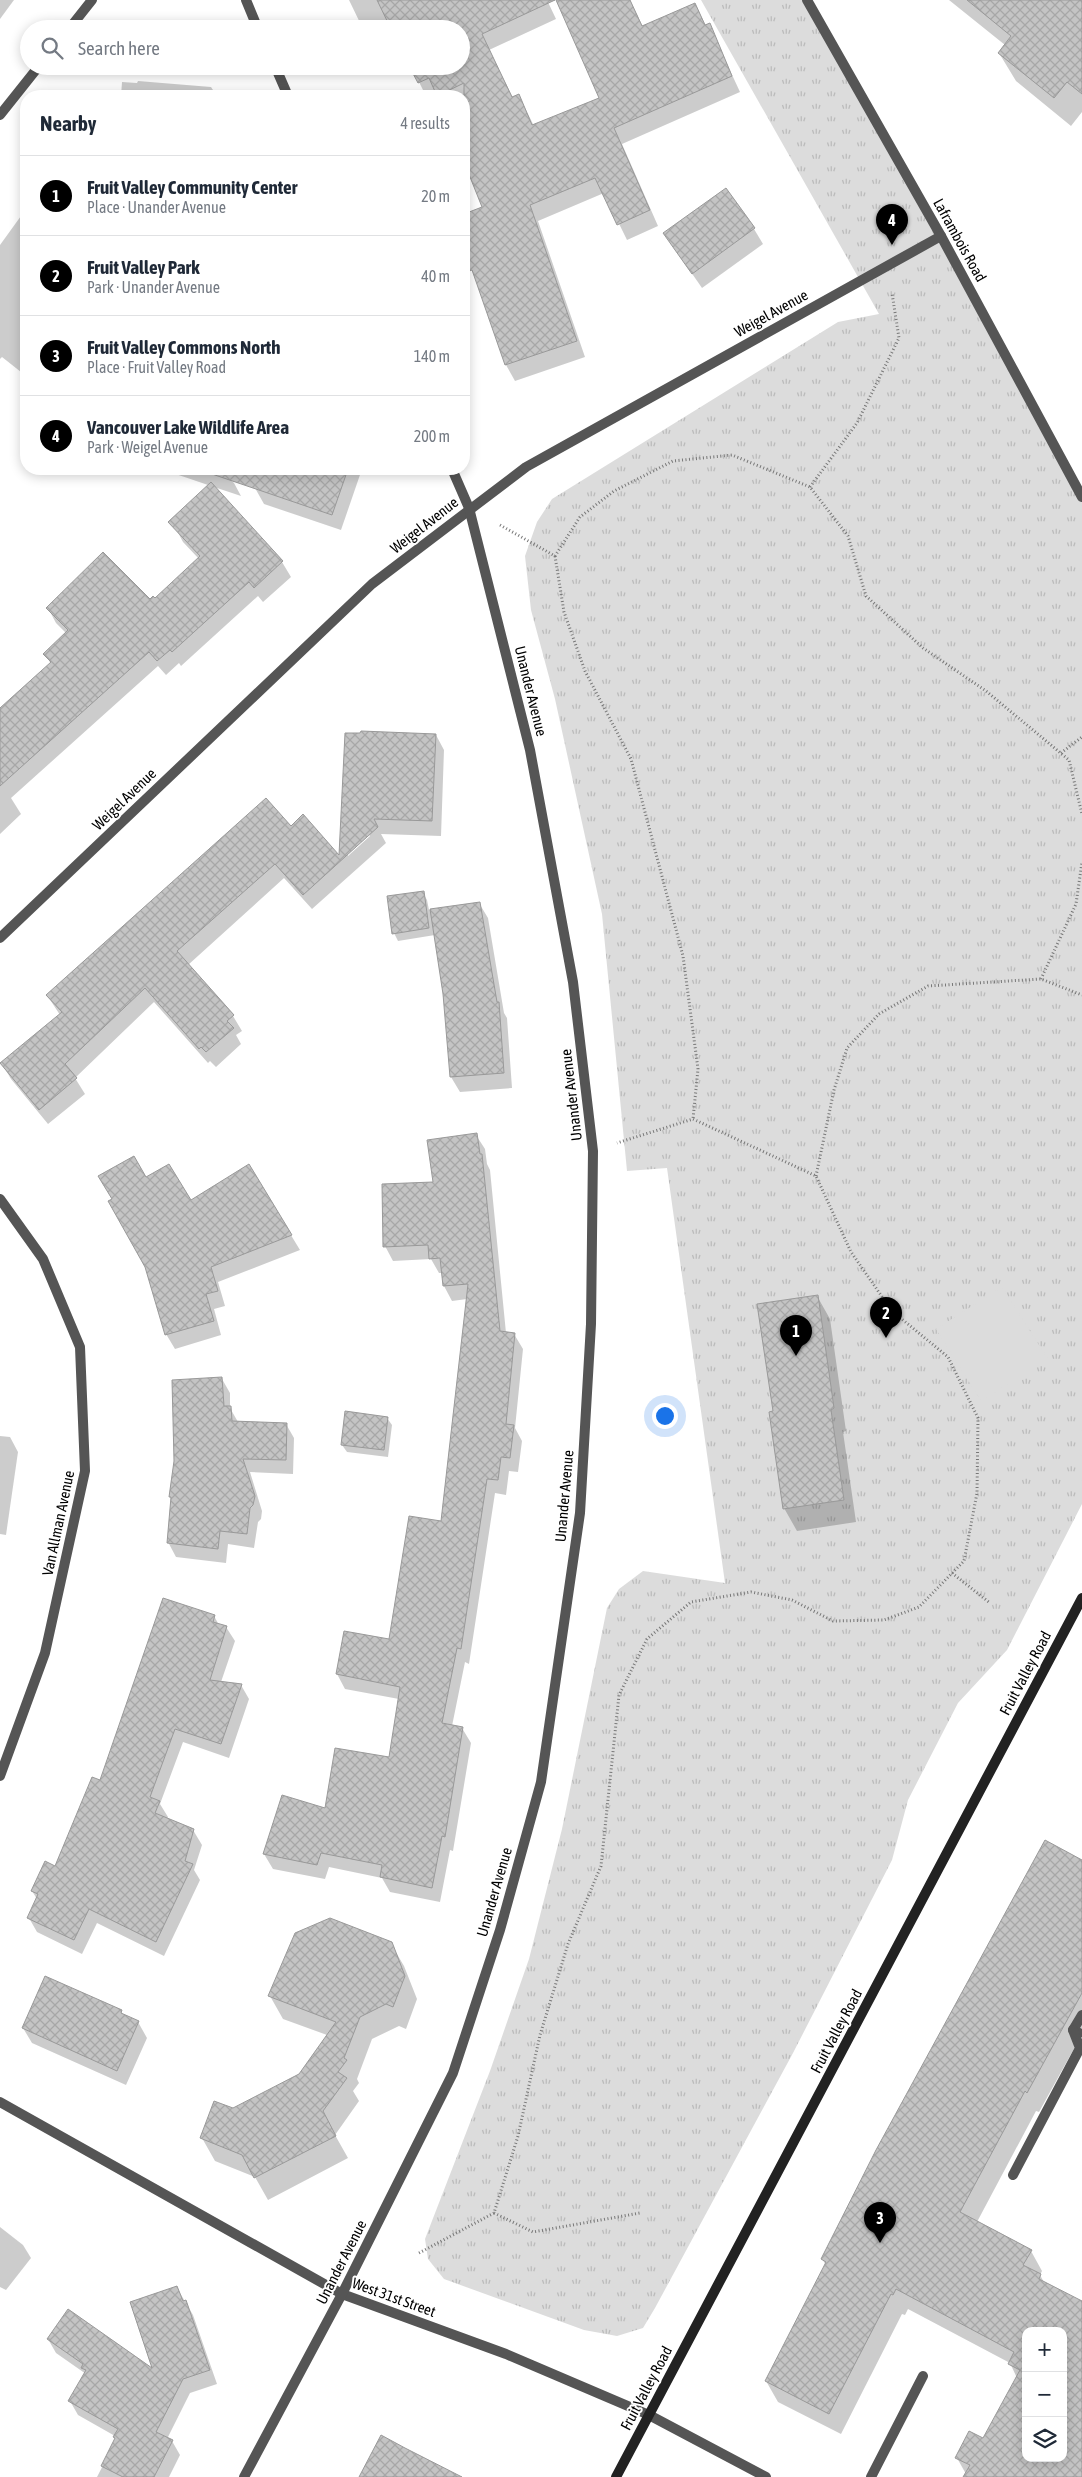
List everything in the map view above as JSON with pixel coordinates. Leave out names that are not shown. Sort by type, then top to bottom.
[{"type":"main road","name":"Fruit Valley Road","points":[[616,2477],[1082,1598]]},
{"type":"street","points":[[76,20],[92,0]]},
{"type":"street","points":[[246,0],[254,20]]},
{"type":"street","name":"Laframbois Road","points":[[807,0],[941,236],[1082,497]]},
{"type":"street","points":[[0,115],[32,75]]},
{"type":"street","points":[[279,75],[285,90]]},
{"type":"street","name":"Weigel Avenue","points":[[0,938],[372,584],[469,508],[526,467],[941,236]]},
{"type":"street","name":"Unander Avenue","points":[[244,2477],[342,2294],[453,2073],[500,1930],[540,1782],[580,1513],[591,1324],[592,1151],[573,982],[530,750],[469,508],[455,475]]},
{"type":"street","name":"Van Allman Avenue","points":[[0,1198],[43,1259],[80,1347],[85,1471],[45,1653],[0,1776]]},
{"type":"street","points":[[1013,2175],[1080,2048],[1078,2033],[1082,2015]]},
{"type":"street","name":"West 31st Street","points":[[0,2102],[342,2294],[506,2354],[649,2415],[766,2477]]},
{"type":"street","points":[[871,2477],[923,2376]]},
{"type":"path","points":[[810,487],[857,424],[899,338],[887,266]]},
{"type":"path","points":[[693,1119],[698,1068],[683,956],[631,759],[585,671],[564,612],[556,556],[580,517],[614,490],[673,461],[732,454],[810,487],[848,536],[866,596],[923,648],[986,691],[1069,760],[1082,814]]},
{"type":"path","points":[[469,508],[556,556]]},
{"type":"path","points":[[1061,753],[1082,737]]},
{"type":"path","points":[[1041,979],[1076,904],[1082,862]]},
{"type":"path","points":[[419,2253],[494,2213],[518,2136],[540,2035],[565,1953],[600,1866],[619,1694],[647,1639],[691,1602],[751,1592],[792,1600],[833,1621],[884,1620],[918,1607],[964,1561],[977,1493],[978,1418],[948,1357],[892,1311],[851,1252],[816,1176],[834,1090],[847,1048],[879,1014],[928,986],[1041,979],[1082,995]]},
{"type":"path","points":[[592,1151],[693,1119],[816,1176]]},
{"type":"path","points":[[952,1573],[990,1602]]},
{"type":"path","points":[[494,2213],[533,2232],[640,2213]]},
{"type":"green space","points":[[701,0],[805,0],[1082,490],[1082,1504],[1007,1650],[958,1703],[908,1800],[892,1860],[793,2053],[655,2308],[643,2328],[617,2336],[584,2330],[444,2279],[428,2259],[425,2239],[490,2071],[529,1959],[562,1829],[607,1608],[619,1589],[643,1571],[725,1583],[667,1168],[627,1171],[602,914],[555,699],[531,610],[525,556],[537,522],[552,499],[838,322],[879,314]]},
{"type":"green space","points":[[1002,1287],[1048,1359],[981,1401],[936,1329]]},
{"type":"building","points":[[377,0],[555,0],[482,34],[512,97],[519,94],[532,125],[599,98],[556,0],[630,0],[642,26],[695,3],[705,25],[710,23],[732,76],[614,128],[650,210],[617,225],[595,178],[530,205],[577,341],[505,365],[472,270],[470,271],[470,212],[482,207],[470,177],[470,90],[464,90],[464,83],[449,90],[434,90],[429,78],[418,83],[414,75],[470,75],[470,20],[387,20]]},
{"type":"building","points":[[967,0],[1082,0],[1082,94],[1067,82],[1054,98],[998,53],[1011,36]]},
{"type":"building","points":[[726,188],[755,228],[692,274],[663,233]]},
{"type":"building","points":[[215,475],[346,475],[332,515]]},
{"type":"building","points":[[211,482],[283,561],[254,588],[249,582],[172,652],[170,650],[157,661],[149,652],[0,786],[0,708],[51,662],[43,654],[68,630],[46,608],[103,552],[150,599],[153,596],[155,598],[200,556],[168,522]]},
{"type":"building","points":[[361,731],[436,734],[432,821],[374,819],[378,827],[303,895],[275,864],[177,951],[234,1015],[227,1021],[234,1028],[206,1052],[201,1047],[199,1049],[145,988],[65,1064],[77,1078],[39,1110],[0,1063],[62,1012],[46,995],[266,798],[291,826],[303,814],[339,855],[345,733],[360,733]]},
{"type":"building","points":[[424,891],[429,928],[392,934],[387,896]]},
{"type":"building","points":[[480,902],[497,1002],[499,1002],[504,1073],[450,1077],[443,994],[430,909]]},
{"type":"building","points":[[477,1133],[480,1154],[482,1154],[500,1331],[515,1333],[506,1424],[514,1425],[510,1458],[501,1457],[498,1480],[487,1479],[461,1649],[457,1648],[442,1723],[463,1727],[445,1837],[442,1836],[432,1888],[380,1877],[382,1865],[321,1853],[317,1865],[263,1854],[282,1795],[325,1808],[335,1748],[389,1757],[400,1687],[336,1674],[344,1631],[389,1639],[409,1516],[441,1521],[468,1284],[443,1286],[440,1258],[429,1259],[428,1245],[383,1247],[382,1184],[433,1182],[427,1140]]},
{"type":"building","points":[[134,1156],[146,1177],[169,1164],[191,1200],[249,1164],[292,1235],[211,1267],[218,1291],[206,1294],[214,1321],[165,1335],[145,1267],[108,1201],[112,1199],[98,1176]]},
{"type":"building","points":[[818,1295],[834,1408],[831,1410],[844,1500],[783,1509],[769,1412],[773,1411],[757,1304]]},
{"type":"building","points":[[222,1377],[224,1406],[231,1406],[232,1421],[287,1423],[286,1460],[243,1459],[255,1496],[253,1505],[250,1508],[247,1534],[220,1531],[218,1549],[167,1543],[171,1497],[169,1497],[174,1461],[172,1380]]},
{"type":"building","points":[[345,1411],[388,1417],[384,1450],[341,1445]]},
{"type":"building","points":[[163,1598],[215,1615],[213,1622],[227,1626],[210,1680],[242,1684],[221,1744],[175,1729],[150,1797],[160,1801],[155,1813],[194,1829],[185,1861],[193,1864],[156,1942],[89,1909],[74,1940],[27,1918],[38,1894],[31,1891],[45,1861],[55,1866],[92,1777],[100,1780]]},
{"type":"building","points":[[1045,1840],[1082,1860],[1082,1993],[1027,2093],[1025,2091],[960,2212],[1032,2250],[1023,2265],[1041,2274],[1039,2279],[1082,2301],[1082,2477],[963,2477],[970,2465],[955,2458],[969,2431],[983,2438],[1020,2370],[1008,2364],[1014,2352],[896,2289],[893,2295],[891,2294],[829,2414],[765,2381],[826,2262],[821,2259],[876,2150]]},
{"type":"building","points":[[330,1918],[392,1942],[405,1976],[393,2007],[386,2004],[360,2017],[344,2058],[347,2060],[338,2072],[347,2078],[323,2111],[336,2136],[254,2178],[242,2155],[200,2138],[214,2101],[233,2108],[299,2074],[336,2022],[268,1996],[295,1933]]},
{"type":"building","points":[[45,1976],[122,2010],[121,2013],[139,2021],[117,2071],[22,2028]]},
{"type":"building","points":[[177,2286],[183,2301],[186,2300],[210,2370],[183,2379],[156,2432],[173,2440],[154,2477],[123,2477],[101,2466],[118,2429],[68,2401],[86,2370],[81,2368],[83,2364],[47,2339],[68,2309],[152,2368],[130,2302]]},
{"type":"building","points":[[381,2435],[405,2448],[462,2477],[359,2477]]},
{"type":"place","name":"Vancouver Lake Wildlife Area","points":[[892,245]]},
{"type":"place","name":"Fruit Valley Park","points":[[886,1338]]},
{"type":"place","name":"Fruit Valley Community Center","points":[[796,1356]]},
{"type":"place","name":"Fruit Valley Commons North","points":[[880,2243]]}]
